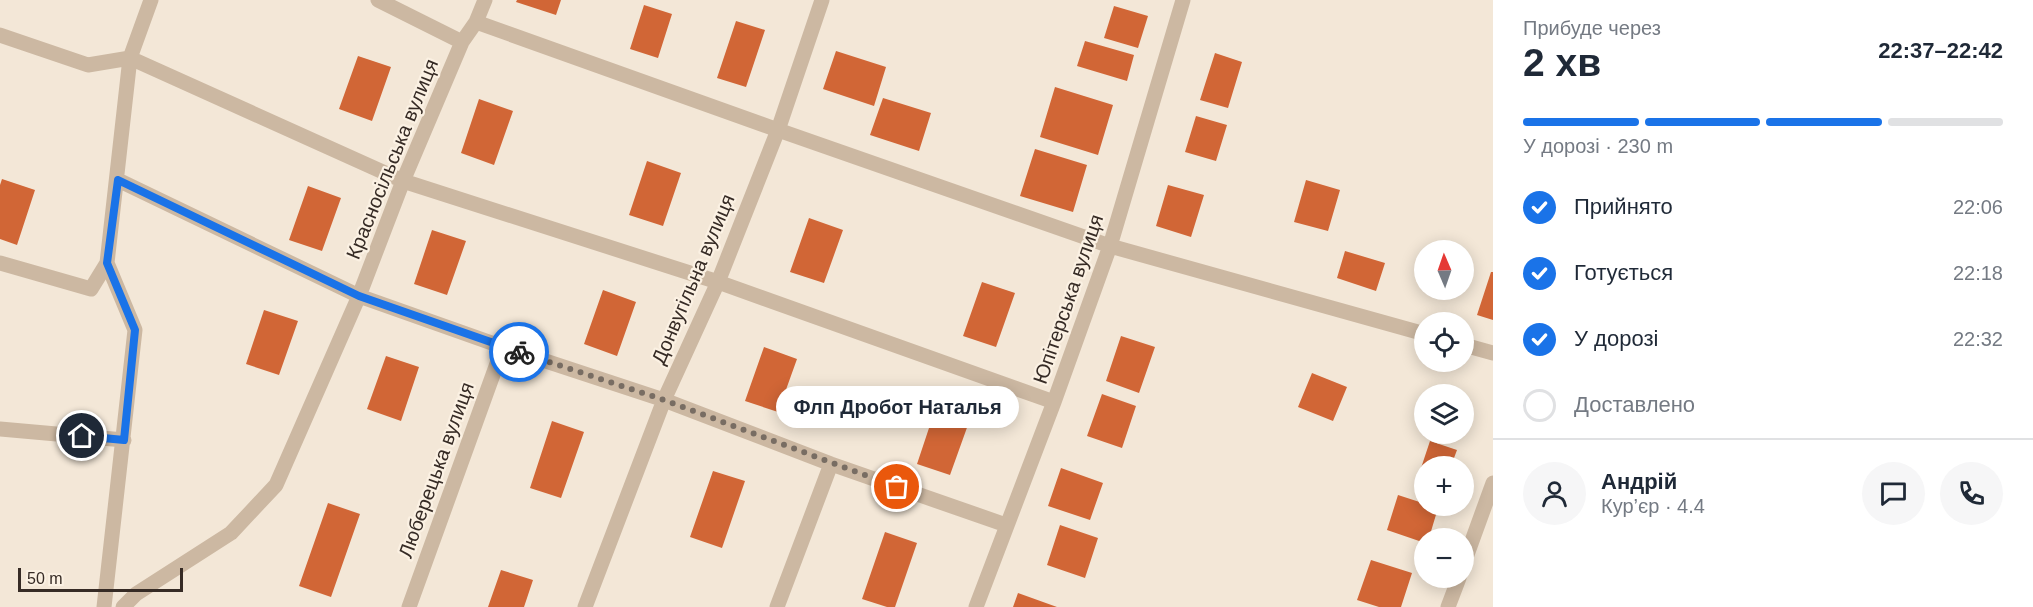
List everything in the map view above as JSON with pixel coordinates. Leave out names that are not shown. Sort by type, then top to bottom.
[{"type":"street","points":[[0,263],[91,290],[107,263],[130,58],[151,0]]},
{"type":"street","points":[[378,0],[462,42]]},
{"type":"street","name":"Красносільська вулиця","points":[[123,607],[136,594],[231,533],[276,485],[359,296],[403,180],[462,42],[476,22],[485,0]]},
{"type":"street","name":"Донвугільна вулиця","points":[[585,607],[664,400],[718,282],[778,130],[822,0]]},
{"type":"street","name":"Юпітерська вулиця","points":[[976,607],[1110,246],[1183,0]]},
{"type":"street","points":[[476,22],[1110,246],[1414,331]]},
{"type":"street","points":[[0,35],[88,64],[130,58],[403,180],[718,282],[1054,402]]},
{"type":"street","points":[[118,180],[359,296],[664,400],[831,464],[1006,525]]},
{"type":"street","points":[[104,607],[135,330],[107,263]]},
{"type":"street","name":"Люберецька вулиця","points":[[409,607],[503,347]]},
{"type":"street","points":[[1474,348],[1493,353]]},
{"type":"street","points":[[0,429],[124,440]]},
{"type":"street","points":[[777,607],[831,464]]},
{"type":"street","points":[[1474,535],[1493,483]]},
{"type":"street","points":[[1448,607],[1455,588]]},
{"type":"building","points":[[517,0],[561,0],[556,15],[516,2]]},
{"type":"building","points":[[644,5],[672,14],[658,58],[630,49]]},
{"type":"building","points":[[1114,6],[1148,16],[1138,48],[1104,38]]},
{"type":"building","points":[[736,21],[765,30],[746,87],[717,78]]},
{"type":"building","points":[[1085,41],[1134,55],[1127,81],[1077,66]]},
{"type":"building","points":[[836,51],[886,67],[874,106],[823,89]]},
{"type":"building","points":[[1215,53],[1242,62],[1228,108],[1200,100]]},
{"type":"building","points":[[358,56],[391,67],[372,121],[339,109]]},
{"type":"building","points":[[1055,87],[1113,105],[1098,155],[1040,137]]},
{"type":"building","points":[[883,98],[931,113],[919,151],[870,135]]},
{"type":"building","points":[[479,99],[513,111],[494,165],[461,153]]},
{"type":"building","points":[[1196,116],[1227,125],[1216,161],[1185,152]]},
{"type":"building","points":[[1035,149],[1087,165],[1073,212],[1020,196]]},
{"type":"building","points":[[647,161],[681,173],[663,226],[629,215]]},
{"type":"building","points":[[2,179],[35,190],[17,245],[0,239]]},
{"type":"building","points":[[1306,180],[1340,190],[1328,231],[1294,222]]},
{"type":"building","points":[[1168,185],[1204,195],[1191,237],[1156,226]]},
{"type":"building","points":[[308,186],[341,198],[322,251],[289,240]]},
{"type":"building","points":[[809,218],[843,230],[824,283],[790,272]]},
{"type":"building","points":[[432,230],[466,241],[447,295],[414,284]]},
{"type":"building","points":[[1345,251],[1385,263],[1376,291],[1337,278]]},
{"type":"building","points":[[1491,272],[1493,272],[1493,320],[1477,315]]},
{"type":"building","points":[[982,282],[1015,293],[996,347],[963,336]]},
{"type":"building","points":[[603,290],[636,302],[617,356],[584,344]]},
{"type":"building","points":[[264,310],[298,321],[279,375],[246,364]]},
{"type":"building","points":[[1121,336],[1155,347],[1139,393],[1106,381]]},
{"type":"building","points":[[764,347],[797,359],[778,412],[745,401]]},
{"type":"building","points":[[386,356],[419,367],[401,421],[367,409]]},
{"type":"building","points":[[1312,373],[1347,387],[1333,421],[1298,407]]},
{"type":"building","points":[[1102,394],[1136,406],[1122,448],[1087,436]]},
{"type":"building","points":[[935,410],[969,422],[950,475],[917,464]]},
{"type":"building","points":[[552,421],[584,432],[561,498],[530,488]]},
{"type":"building","points":[[1429,444],[1439,444],[1457,450],[1455,456],[1425,456]]},
{"type":"building","points":[[1061,468],[1103,483],[1090,520],[1048,506]]},
{"type":"building","points":[[713,471],[745,481],[722,548],[690,537]]},
{"type":"building","points":[[1398,495],[1414,500],[1414,516],[1436,516],[1432,528],[1414,528],[1414,539],[1387,530]]},
{"type":"building","points":[[328,503],[360,514],[331,597],[299,586]]},
{"type":"building","points":[[1060,525],[1098,538],[1085,578],[1047,565]]},
{"type":"building","points":[[885,532],[917,543],[895,607],[887,607],[862,599]]},
{"type":"building","points":[[1371,560],[1412,573],[1401,607],[1379,607],[1357,600]]},
{"type":"building","points":[[501,570],[533,580],[524,607],[488,607]]},
{"type":"building","points":[[1018,593],[1057,607],[1013,607]]},
{"type":"way so far","points":[[519,352],[664,400],[897,487]]},
{"type":"place","name":"Флп Дробот Наталья","points":[[897,487]]},
{"type":"route","points":[[82,436],[124,440],[135,330],[107,263],[118,180],[359,296],[519,352]]}]
